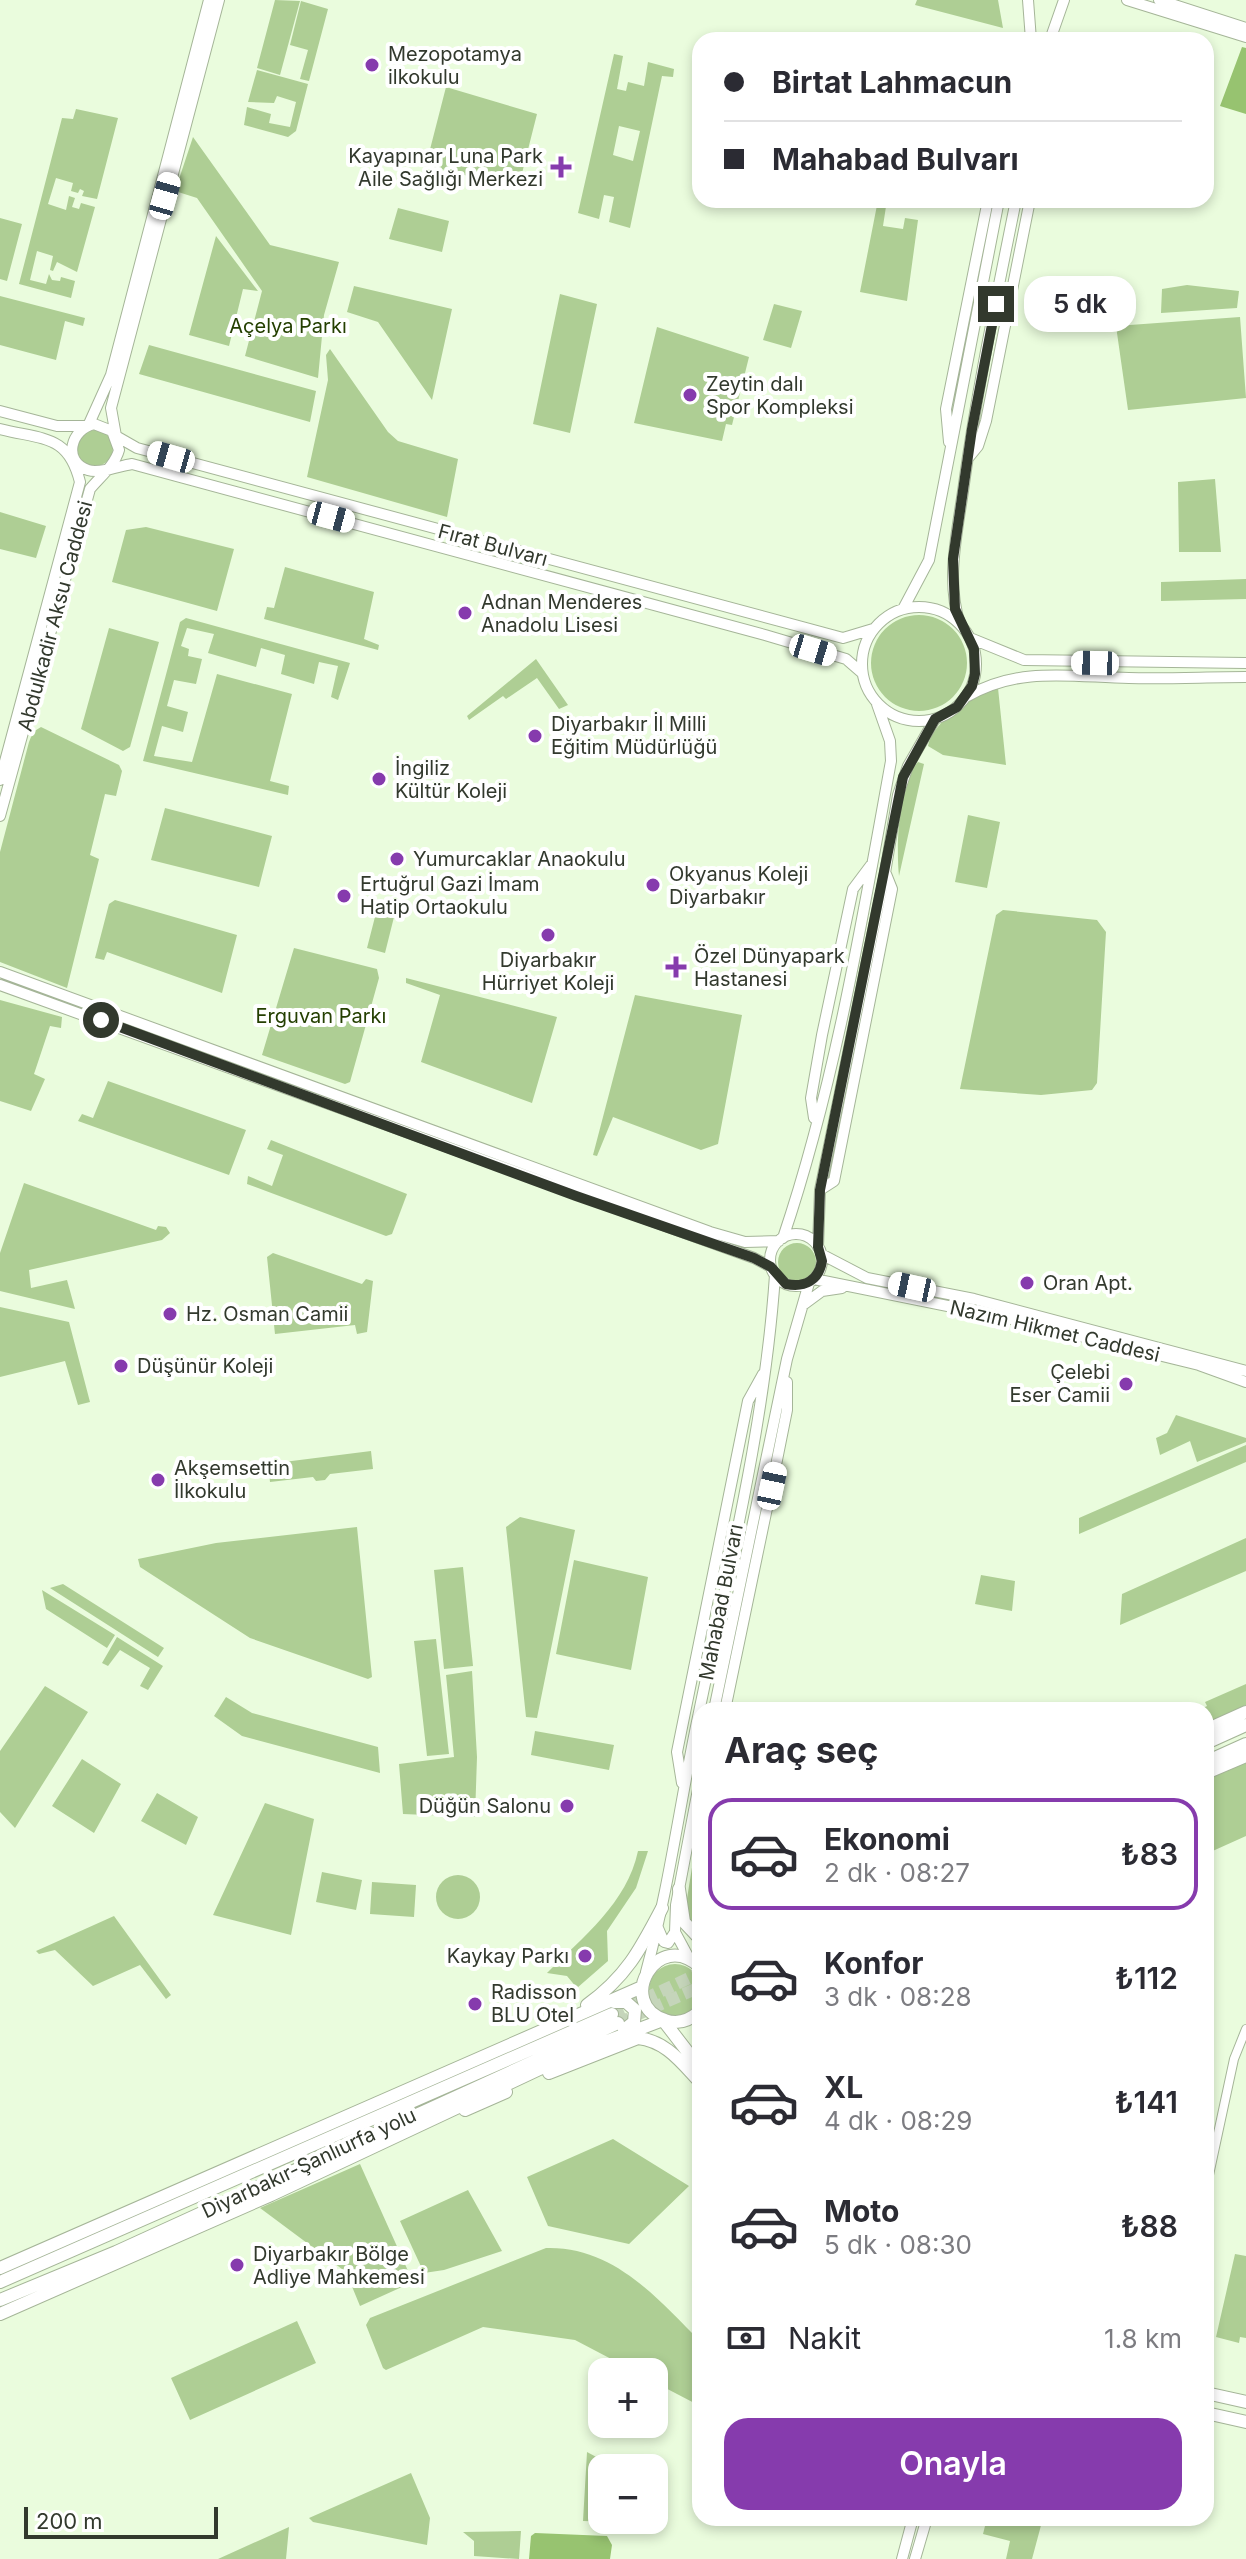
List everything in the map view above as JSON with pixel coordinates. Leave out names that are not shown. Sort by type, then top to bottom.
[{"type":"highway","points":[[1214,1726],[1246,1712]]},
{"type":"highway","points":[[1214,1739],[1246,1724]]},
{"type":"highway","points":[[1214,1758],[1246,1744]]},
{"type":"highway","points":[[1214,1770],[1246,1756]]},
{"type":"highway","points":[[679,1889],[684,1922],[692,1930]]},
{"type":"highway","points":[[566,2020],[615,1984],[633,1963],[662,1908]]},
{"type":"highway","points":[[0,2268],[602,2004],[644,1981],[658,1961],[668,1957],[692,1957]]},
{"type":"highway","points":[[644,1981],[650,2010],[663,2020],[692,2058]]},
{"type":"highway","points":[[0,2314],[412,2128],[615,2024],[634,2022],[635,2010],[622,2001],[602,2004]]},
{"type":"highway","points":[[615,2024],[684,2021],[692,2016]]},
{"type":"highway","name":"Diyarbakır-Şanlıurfa yolu","points":[[0,2282],[375,2119],[615,2024]]},
{"type":"highway","name":"Diyarbakır-Şanlıurfa yolu","points":[[0,2300],[615,2024]]},
{"type":"highway","points":[[412,2128],[482,2104],[638,2038],[651,2039],[667,2048],[692,2074]]},
{"type":"highway","points":[[251,2160],[375,2119]]},
{"type":"highway","points":[[163,2242],[218,2204]]},
{"type":"highway","points":[[55,2256],[120,2217]]},
{"type":"highway","points":[[0,2307],[47,2292]]},
{"type":"highway","points":[[1214,2395],[1246,2402]]},
{"type":"highway","points":[[1214,2415],[1246,2422]]},
{"type":"main road","points":[[74,457],[76,435],[88,426],[111,375],[209,0]]},
{"type":"main road","points":[[0,429],[63,447],[92,471],[108,468],[117,457],[111,408],[219,0]]},
{"type":"main road","points":[[1028,0],[1030,32]]},
{"type":"main road","points":[[1054,32],[1064,0]]},
{"type":"main road","points":[[1127,0],[1246,37]]},
{"type":"main road","points":[[1159,0],[1246,28]]},
{"type":"main road","points":[[950,457],[946,409],[986,208]]},
{"type":"main road","points":[[903,609],[929,560],[997,208]]},
{"type":"main road","points":[[877,704],[904,720],[935,719],[947,715],[966,697],[972,686],[976,662],[970,638],[960,624],[955,609],[953,559],[968,459],[1015,208]]},
{"type":"main road","points":[[968,459],[978,446],[986,421],[1028,208]]},
{"type":"main road","points":[[0,411],[57,426],[101,425],[116,436]]},
{"type":"main road","name":"Fırat Bulvarı","points":[[116,436],[137,448],[843,638],[873,629]]},
{"type":"main road","name":"Abdulkadir Aksu Caddesi","points":[[0,780],[80,482],[74,457]]},
{"type":"main road","name":"Fırat Bulvarı","points":[[108,468],[132,464],[594,587],[846,659],[861,672]]},
{"type":"main road","name":"Abdulkadir Aksu Caddesi","points":[[0,816],[79,523],[90,489],[108,468]]},
{"type":"main road","points":[[644,1981],[662,1908],[684,1793],[677,1752],[748,1401],[768,1365],[773,1271],[771,1253],[781,1240],[815,1125],[891,761],[890,741],[861,672],[865,642],[886,617],[903,609],[933,609],[960,624]]},
{"type":"main road","points":[[970,638],[1001,653],[1034,661],[1246,663]]},
{"type":"main road","points":[[1032,673],[1026,666],[1034,661]]},
{"type":"main road","points":[[966,697],[1006,679],[1032,673],[1128,678],[1246,677]]},
{"type":"main road","points":[[0,985],[754,1258],[786,1284],[811,1281],[821,1267],[820,1190],[903,777],[935,719]]},
{"type":"main road","points":[[0,972],[721,1236],[754,1244],[799,1235],[820,1250]]},
{"type":"main road","name":"Nazım Hikmet Caddesi","points":[[820,1250],[867,1278],[974,1299],[1246,1371]]},
{"type":"main road","name":"Nazım Hikmet Caddesi","points":[[811,1281],[856,1287],[1199,1365],[1246,1382]]},
{"type":"main road","name":"Mahabad Bulvarı","points":[[716,1702],[787,1359],[811,1281]]},
{"type":"main road","points":[[801,1307],[822,1291],[856,1287]]},
{"type":"main road","points":[[727,1702],[787,1410],[787,1359]]},
{"type":"main road","points":[[658,1926],[664,1942],[668,1943],[675,1932],[679,1889],[692,1820]]},
{"type":"main road","points":[[687,1846],[692,1839]]},
{"type":"main road","points":[[675,1932],[692,1954]]},
{"type":"main road","points":[[902,2559],[911,2526]]},
{"type":"main road","points":[[915,2559],[925,2526]]},
{"type":"street","points":[[1214,2152],[1234,2059],[1246,2029]]},
{"type":"green space","points":[[275,0],[300,1],[280,75],[257,68]]},
{"type":"green space","points":[[917,0],[998,0],[1003,28],[915,5]]},
{"type":"green space","points":[[301,1],[328,9],[309,81],[300,79],[308,50],[290,45]]},
{"type":"green space","points":[[1242,47],[1246,48],[1246,114],[1220,106]]},
{"type":"green space","points":[[614,54],[623,56],[617,89],[626,91],[628,82],[644,86],[648,62],[674,69],[673,77],[662,76],[630,228],[609,222],[614,197],[604,195],[599,219],[578,213]],"holes":[[[619,126],[640,131],[633,161],[613,155]]]},
{"type":"green space","points":[[257,70],[308,84],[296,131],[288,137],[244,125],[247,107],[271,114],[269,123],[290,127],[296,102],[277,96],[274,103],[248,102]]},
{"type":"green space","points":[[446,87],[537,114],[518,189],[426,165]]},
{"type":"green space","points":[[76,109],[118,118],[97,199],[82,196],[84,191],[80,189],[78,193],[71,191],[73,183],[56,178],[48,204],[66,210],[69,196],[75,198],[72,207],[79,209],[81,203],[95,207],[77,272],[57,262],[53,271],[50,270],[53,256],[37,251],[30,280],[46,284],[49,274],[52,280],[60,281],[61,277],[75,281],[71,298],[19,284],[62,118],[73,119]]},
{"type":"green space","name":"Açelya Parkı","points":[[193,137],[270,245],[339,262],[324,315],[318,378],[245,356],[262,291],[197,198],[175,191]]},
{"type":"green space","points":[[398,208],[449,221],[442,252],[389,239]]},
{"type":"green space","points":[[876,208],[886,208],[883,226],[903,229],[905,218],[918,220],[907,301],[860,292]]},
{"type":"green space","points":[[0,218],[22,224],[7,281],[0,279]]},
{"type":"green space","points":[[216,236],[258,291],[243,289],[229,346],[189,335]]},
{"type":"green space","points":[[1187,285],[1239,291],[1237,308],[1161,313],[1162,289]]},
{"type":"green space","points":[[354,286],[452,309],[432,400],[378,322],[347,312]]},
{"type":"green space","points":[[560,294],[597,304],[570,433],[533,424]]},
{"type":"green space","points":[[0,296],[85,318],[83,326],[65,321],[56,360],[0,345]]},
{"type":"green space","points":[[774,304],[802,311],[791,348],[763,340]]},
{"type":"green space","points":[[1240,317],[1246,398],[1128,410],[1116,326]]},
{"type":"green space","name":"Zeytin dalı Spor Kompleksi","points":[[657,327],[749,357],[732,425],[726,424],[722,441],[634,423]]},
{"type":"green space","points":[[149,345],[316,391],[310,422],[139,374]]},
{"type":"green space","points":[[330,349],[388,432],[398,441],[458,459],[447,517],[307,477],[328,380],[326,355]]},
{"type":"green space","points":[[95,430],[108,435],[113,448],[108,461],[95,466],[82,461],[77,448],[82,435]]},
{"type":"green space","points":[[1215,479],[1221,552],[1179,552],[1178,482]]},
{"type":"green space","points":[[0,512],[46,526],[36,558],[0,549]]},
{"type":"green space","points":[[146,527],[234,549],[217,611],[112,582],[126,530]]},
{"type":"green space","points":[[285,567],[374,592],[364,639],[379,645],[378,650],[264,619],[267,607],[274,608]]},
{"type":"green space","points":[[1246,579],[1246,599],[1161,601],[1161,582]]},
{"type":"green space","points":[[919,615],[937,618],[953,629],[964,645],[967,663],[964,681],[953,697],[937,708],[919,711],[901,708],[885,697],[874,681],[871,663],[874,645],[885,629],[901,618]]},
{"type":"green space","points":[[186,618],[350,663],[338,700],[331,697],[338,666],[319,662],[314,684],[281,674],[285,655],[261,648],[256,667],[208,653],[214,634],[187,628],[181,646],[189,649],[188,656],[202,659],[196,684],[174,680],[167,706],[188,712],[183,732],[162,726],[154,756],[192,762],[217,674],[292,694],[270,781],[289,786],[288,795],[143,761],[180,622]]},
{"type":"green space","points":[[109,628],[159,642],[130,747],[123,751],[81,729]]},
{"type":"green space","points":[[536,659],[568,705],[559,709],[537,678],[506,699],[503,696],[469,720],[467,716]]},
{"type":"green space","points":[[998,688],[1006,765],[943,755],[928,746],[937,728],[956,710]]},
{"type":"green space","points":[[41,727],[119,765],[122,771],[116,796],[105,794],[90,855],[99,859],[67,988],[0,962],[0,852],[29,742],[33,732]]},
{"type":"green space","points":[[918,762],[924,764],[899,876],[898,833],[902,799],[911,771]]},
{"type":"green space","points":[[165,808],[272,836],[259,887],[151,860]]},
{"type":"green space","points":[[968,815],[1000,822],[987,888],[955,882]]},
{"type":"green space","points":[[115,900],[237,935],[222,993],[107,952],[104,960],[95,958],[109,904]]},
{"type":"green space","points":[[1003,910],[1097,920],[1106,932],[1097,1083],[1092,1090],[1041,1095],[960,1089],[996,915]]},
{"type":"green space","points":[[376,913],[394,917],[385,953],[367,948]]},
{"type":"green space","name":"Erguvan Parkı","points":[[294,948],[377,969],[379,978],[350,1082],[345,1084],[262,1055]]},
{"type":"green space","points":[[406,978],[557,1017],[532,1103],[421,1062],[440,995],[406,983]]},
{"type":"green space","points":[[635,995],[742,1015],[718,1144],[701,1150],[613,1117],[597,1156],[593,1155]]},
{"type":"green space","points":[[0,1000],[62,1017],[61,1028],[50,1026],[34,1074],[45,1079],[31,1111],[0,1101]]},
{"type":"green space","points":[[108,1081],[246,1130],[229,1175],[78,1121],[82,1114],[93,1118]]},
{"type":"green space","points":[[271,1140],[407,1194],[392,1234],[386,1236],[247,1184],[248,1176],[272,1186],[283,1155],[267,1149]]},
{"type":"green space","points":[[24,1183],[156,1230],[158,1226],[166,1227],[170,1233],[162,1240],[29,1270],[31,1288],[67,1280],[75,1309],[0,1291],[0,1253]]},
{"type":"green space","points":[[797,1243],[810,1249],[816,1262],[810,1275],[797,1281],[784,1275],[778,1262],[784,1249]]},
{"type":"green space","points":[[273,1253],[362,1284],[366,1279],[373,1281],[367,1332],[357,1334],[355,1325],[275,1334],[267,1257]]},
{"type":"green space","points":[[0,1307],[69,1322],[90,1402],[78,1405],[65,1361],[0,1377]]},
{"type":"green space","points":[[1176,1415],[1246,1438],[1246,1442],[1197,1462],[1190,1441],[1160,1455],[1156,1438],[1167,1433]]},
{"type":"green space","points":[[1246,1445],[1246,1462],[1079,1534],[1079,1518]]},
{"type":"green space","points":[[371,1451],[373,1469],[330,1474],[325,1480],[316,1481],[313,1477],[270,1482],[268,1464]]},
{"type":"green space","points":[[520,1517],[575,1530],[537,1718],[526,1717],[506,1527]]},
{"type":"green space","points":[[357,1527],[372,1677],[368,1679],[250,1638],[140,1567],[138,1559],[216,1543]]},
{"type":"green space","points":[[1246,1538],[1246,1571],[1120,1625],[1122,1594]]},
{"type":"green space","points":[[574,1560],[648,1577],[631,1670],[556,1654]]},
{"type":"green space","points":[[463,1567],[473,1666],[444,1669],[434,1570]]},
{"type":"green space","points":[[981,1575],[1015,1581],[1012,1611],[975,1604]]},
{"type":"green space","points":[[63,1584],[164,1648],[158,1657],[50,1588]]},
{"type":"green space","points":[[42,1590],[115,1635],[107,1648],[46,1609]]},
{"type":"green space","points":[[117,1637],[163,1666],[148,1690],[140,1686],[150,1668],[120,1650],[108,1666],[102,1663]]},
{"type":"green space","points":[[436,1639],[449,1754],[427,1756],[414,1641]]},
{"type":"green space","points":[[472,1671],[477,1757],[475,1817],[403,1814],[399,1764],[454,1757],[446,1675]]},
{"type":"green space","points":[[1246,1684],[1246,1705],[1214,1719],[1214,1702],[1205,1702]]},
{"type":"green space","points":[[45,1686],[88,1712],[15,1828],[0,1812],[0,1751]]},
{"type":"green space","points":[[226,1697],[252,1713],[378,1747],[380,1773],[242,1736],[214,1716]]},
{"type":"green space","points":[[535,1731],[614,1745],[609,1770],[531,1755]]},
{"type":"green space","points":[[82,1759],[121,1784],[94,1833],[52,1806]]},
{"type":"green space","points":[[1246,1762],[1246,1836],[1214,1850],[1214,1776]]},
{"type":"green space","points":[[157,1793],[198,1817],[186,1845],[141,1821]]},
{"type":"green space","points":[[265,1803],[314,1819],[291,1935],[213,1915]]},
{"type":"green space","points":[[638,1851],[648,1851],[636,1888],[607,1931],[608,1961],[577,1988],[567,1976],[547,1973],[614,1903],[632,1870]]},
{"type":"green space","points":[[692,1867],[692,1926],[685,1911]]},
{"type":"green space","points":[[322,1872],[362,1880],[356,1910],[316,1902]]},
{"type":"green space","points":[[458,1875],[474,1881],[480,1897],[474,1913],[458,1919],[442,1913],[436,1897],[442,1881]]},
{"type":"green space","points":[[372,1882],[416,1885],[414,1917],[370,1914]]},
{"type":"green space","points":[[114,1916],[171,1995],[166,1999],[140,1965],[93,1986],[55,1950],[39,1954],[36,1951]]},
{"type":"green space","points":[[665,1966],[685,1966],[692,1970],[692,2010],[675,2016],[665,2014],[656,2009],[651,2000],[651,1980],[656,1971]]},
{"type":"green space","points":[[613,2139],[689,2186],[629,2244],[548,2226],[527,2177]]},
{"type":"green space","points":[[360,2164],[413,2282],[360,2306],[346,2272],[260,2208]]},
{"type":"green space","points":[[468,2190],[502,2251],[444,2270],[424,2273],[400,2221]]},
{"type":"green space","points":[[546,2248],[570,2250],[613,2265],[632,2277],[692,2333],[692,2402],[668,2389],[668,2358],[609,2358],[575,2340],[483,2327],[386,2370],[366,2325],[370,2318]]},
{"type":"green space","points":[[1235,2254],[1246,2256],[1246,2338],[1240,2337],[1239,2343],[1216,2337]]},
{"type":"green space","points":[[297,2321],[316,2363],[190,2420],[171,2378]]},
{"type":"green space","points":[[587,2452],[591,2454],[588,2454],[588,2521],[583,2521]]},
{"type":"green space","points":[[411,2473],[430,2518],[427,2545],[313,2522],[309,2518]]},
{"type":"green space","points":[[985,2526],[1041,2526],[1032,2559],[1006,2559],[1010,2541],[983,2534]]},
{"type":"green space","points":[[289,2527],[286,2559],[218,2559]]},
{"type":"green space","points":[[521,2531],[519,2559],[474,2556],[474,2541],[463,2532]]},
{"type":"green space","points":[[535,2533],[607,2536],[612,2545],[610,2559],[529,2559],[531,2536]]},
{"type":"tunnel","points":[[612,2014],[692,1977]]},
{"type":"tunnel","points":[[618,2023],[692,1991]]},
{"type":"place","name":"Mezopotamya ilkokulu","points":[[372,65]]},
{"type":"place","name":"Kayapınar Luna Park Aile Sağlığı Merkezi","points":[[561,167]]},
{"type":"place","name":"Zeytin dalı Spor Kompleksi","points":[[690,395]]},
{"type":"place","name":"Adnan Menderes Anadolu Lisesi","points":[[465,613]]},
{"type":"place","name":"Diyarbakır İl Milli Eğitim Müdürlüğü","points":[[535,736]]},
{"type":"place","name":"İngiliz Kültür Koleji","points":[[379,779]]},
{"type":"place","name":"Yumurcaklar Anaokulu","points":[[397,859]]},
{"type":"place","name":"Okyanus Koleji Diyarbakır","points":[[653,885]]},
{"type":"place","name":"Ertuğrul Gazi İmam Hatip Ortaokulu","points":[[344,896]]},
{"type":"place","name":"Diyarbakır Hürriyet Koleji","points":[[548,935]]},
{"type":"place","name":"Özel Dünyapark Hastanesi","points":[[676,967]]},
{"type":"place","name":"Oran Apt.","points":[[1027,1283]]},
{"type":"place","name":"Hz. Osman Camii","points":[[170,1314]]},
{"type":"place","name":"Düşünür Koleji","points":[[121,1366]]},
{"type":"place","name":"Çelebi Eser Camii","points":[[1126,1384]]},
{"type":"place","name":"Akşemsettin İlkokulu","points":[[158,1480]]},
{"type":"place","name":"Düğün Salonu","points":[[567,1806]]},
{"type":"place","name":"Kaykay Parkı","points":[[585,1956]]},
{"type":"place","name":"Radisson BLU Otel","points":[[475,2004]]},
{"type":"place","name":"Diyarbakır Bölge Adliye Mahkemesi","points":[[237,2265]]},
{"type":"route","points":[[101,1020],[636,1218],[754,1258],[771,1267],[786,1284],[801,1286],[812,1281],[822,1261],[817,1227],[820,1190],[898,795],[922,738],[935,719],[947,715],[966,697],[975,674],[974,649],[955,609],[953,559],[972,429],[996,304]]}]
